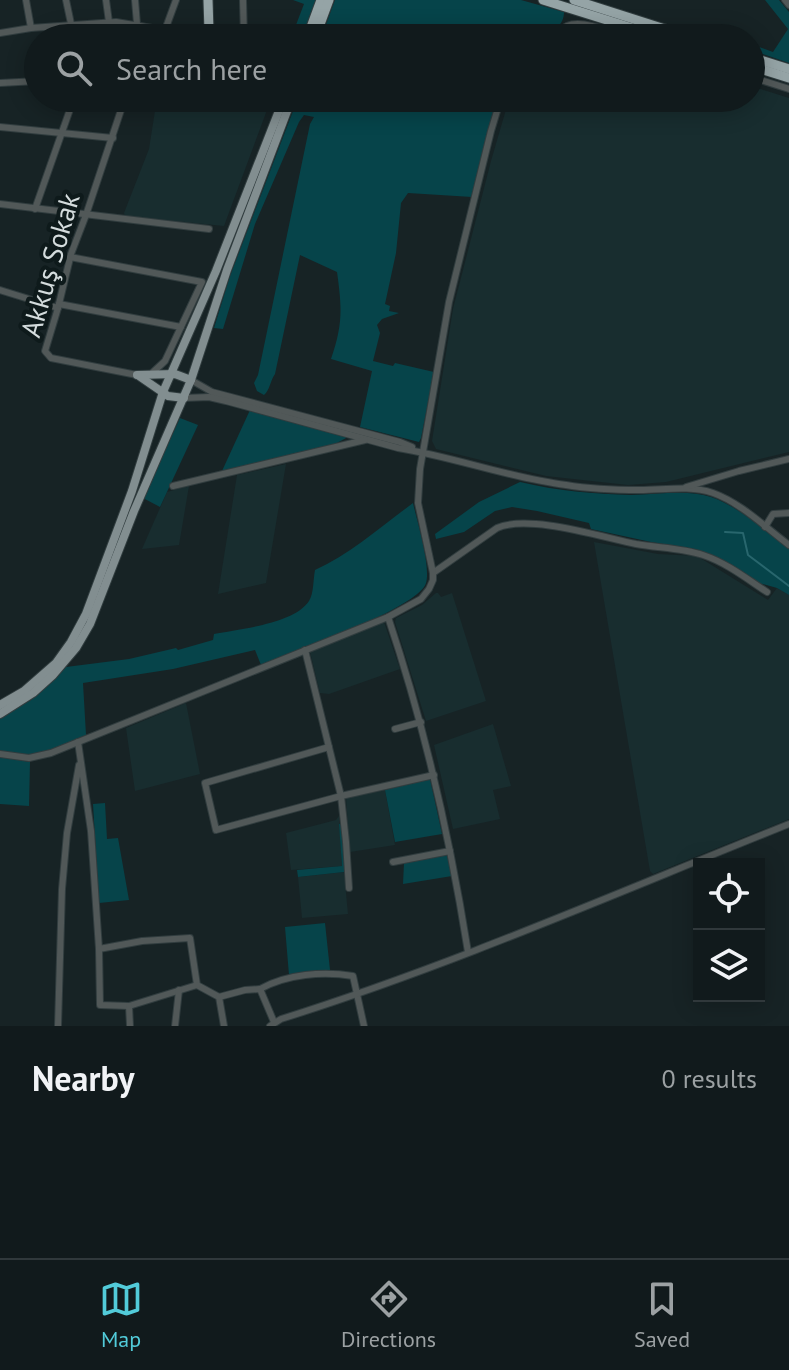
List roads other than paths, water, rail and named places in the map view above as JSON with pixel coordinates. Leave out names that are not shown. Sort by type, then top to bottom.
[{"type":"highway","points":[[208,0],[209,24]]},
{"type":"highway","points":[[312,24],[321,0]]},
{"type":"highway","points":[[320,24],[329,0]]},
{"type":"highway","points":[[543,0],[619,24]]},
{"type":"highway","points":[[574,0],[589,2],[653,24]]},
{"type":"highway","points":[[765,61],[789,67]]},
{"type":"highway","points":[[765,70],[789,78]]},
{"type":"main road","points":[[0,705],[24,691],[48,670],[81,625],[132,491],[163,392],[213,279],[279,112]]},
{"type":"main road","points":[[0,714],[43,685],[64,663],[94,615],[134,511],[191,380],[227,270],[287,112]]},
{"type":"main road","points":[[137,375],[181,375],[191,380]]},
{"type":"main road","points":[[137,375],[172,398],[184,398]]},
{"type":"street","points":[[26,0],[30,24]]},
{"type":"street","points":[[66,0],[71,24]]},
{"type":"street","points":[[106,0],[109,22]]},
{"type":"street","points":[[84,24],[137,24],[135,0]]},
{"type":"street","points":[[167,24],[176,0]]},
{"type":"street","points":[[243,0],[244,24]]},
{"type":"street","points":[[0,33],[24,29]]},
{"type":"street","points":[[765,81],[789,89]]},
{"type":"street","points":[[0,83],[24,82]]},
{"type":"street","points":[[35,209],[69,112]]},
{"type":"street","name":"Akkuş Sokak","points":[[121,112],[70,257],[45,351],[48,357],[137,375]]},
{"type":"street","points":[[0,754],[35,758],[388,617],[421,599],[431,585],[433,573],[417,488],[449,302],[497,112]]},
{"type":"street","points":[[0,127],[113,138]]},
{"type":"street","points":[[0,204],[209,229]]},
{"type":"street","points":[[70,257],[202,282],[213,279]]},
{"type":"street","points":[[150,374],[165,361],[202,282]]},
{"type":"street","points":[[0,290],[59,306],[181,327]]},
{"type":"street","points":[[191,380],[212,392],[400,442],[423,452]]},
{"type":"street","points":[[184,398],[209,397],[368,440],[563,485],[619,490],[695,489],[723,497],[789,545]]},
{"type":"street","points":[[173,486],[368,440]]},
{"type":"street","points":[[683,488],[789,459]]},
{"type":"street","points":[[765,527],[773,514],[789,513]]},
{"type":"street","points":[[433,573],[497,528],[529,524],[702,554],[767,592]]},
{"type":"street","points":[[388,617],[434,775],[468,952]]},
{"type":"street","points":[[305,650],[341,796],[349,888]]},
{"type":"street","points":[[395,729],[421,722]]},
{"type":"street","points":[[78,742],[91,831],[100,1005],[129,1006],[197,985],[219,997],[260,989],[285,979],[339,974],[353,976],[361,1025]]},
{"type":"street","points":[[329,747],[205,783],[216,830],[434,775]]},
{"type":"street","points":[[58,1026],[62,889],[67,833],[79,761]]},
{"type":"street","points":[[260,989],[272,1024],[357,995],[789,824]]},
{"type":"street","points":[[393,862],[450,851]]},
{"type":"street","points":[[99,949],[142,941],[190,938],[197,985]]},
{"type":"street","points":[[175,1026],[179,990]]},
{"type":"street","points":[[219,997],[224,1026]]},
{"type":"street","points":[[129,1006],[130,1026]]},
{"type":"waterway","points":[[725,532],[743,533],[748,555],[789,586]]}]
